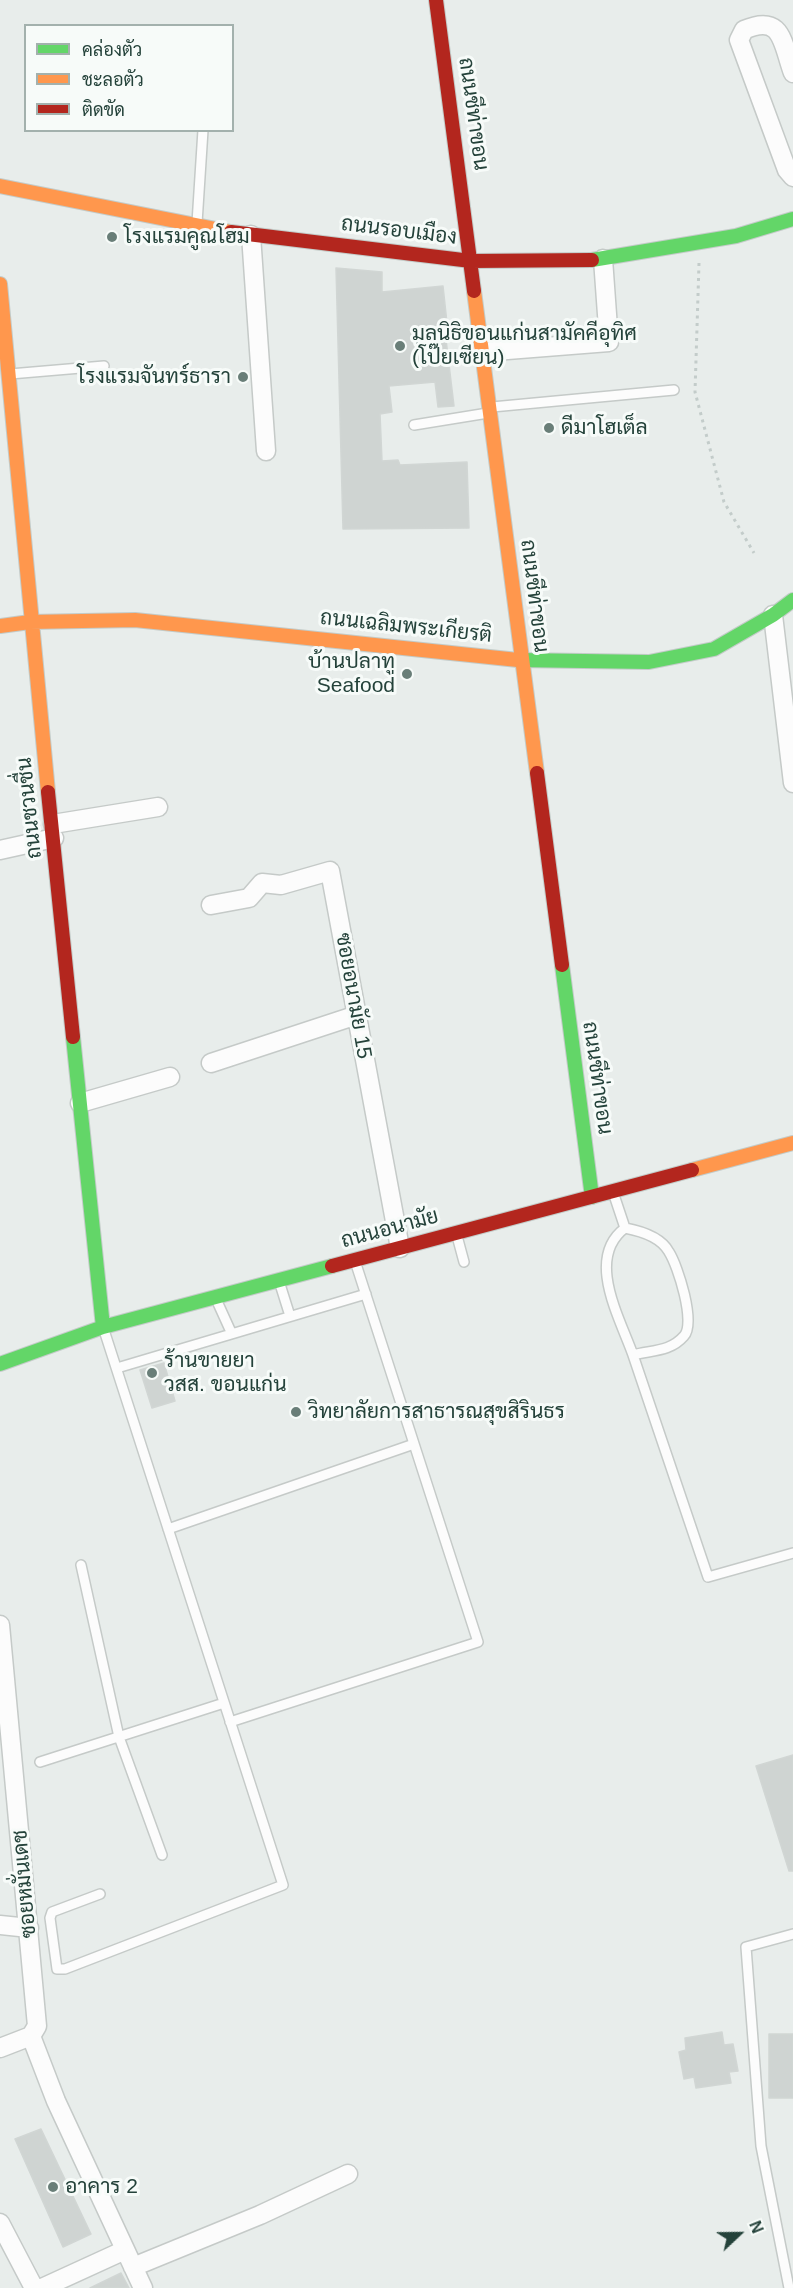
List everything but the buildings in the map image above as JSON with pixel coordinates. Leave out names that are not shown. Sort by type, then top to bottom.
[{"type":"street","name":"ถนนชีท่าขอน","points":[[436,0],[592,1197]]},
{"type":"street","points":[[793,73],[778,32],[772,25],[765,23],[744,30],[739,40],[787,170],[793,177]]},
{"type":"street","name":"ถนนรอบเมือง","points":[[0,186],[251,235],[471,261],[577,262],[603,259],[699,244],[793,219]]},
{"type":"street","points":[[251,235],[266,451]]},
{"type":"street","points":[[482,352],[609,342],[603,259]]},
{"type":"street","name":"ถนนชวนชื่น","points":[[0,284],[30,622],[54,831],[104,1327]]},
{"type":"street","name":"ถนนเฉลิมพระเกียรติ","points":[[0,626],[30,622],[135,620],[521,660],[649,662],[714,650],[773,615],[793,600]]},
{"type":"street","points":[[773,615],[793,783]]},
{"type":"street","points":[[0,850],[54,831],[158,807]]},
{"type":"street","name":"ซอยอนามัย 15","points":[[211,905],[249,898],[262,883],[281,885],[330,871],[400,1248]]},
{"type":"street","points":[[211,1063],[357,1015]]},
{"type":"street","points":[[80,1103],[170,1077]]},
{"type":"street","name":"ถนนอนามัย","points":[[0,1364],[104,1327],[793,1143]]},
{"type":"street","name":"ซอยหมั่นเดช","points":[[0,1625],[38,2026],[31,2036]]},
{"type":"street","points":[[0,1925],[29,1928]]},
{"type":"street","points":[[0,2048],[31,2036],[56,2101],[142,2288]]},
{"type":"street","points":[[133,2267],[260,2215],[348,2174]]},
{"type":"street","points":[[0,2223],[34,2288]]},
{"type":"street","points":[[42,2288],[125,2250]]},
{"type":"lane","points":[[196,225],[204,132]]},
{"type":"lane","points":[[8,375],[104,366]]},
{"type":"lane","points":[[414,425],[490,410],[674,390]]},
{"type":"lane","points":[[614,1192],[625,1228]]},
{"type":"lane","points":[[625,1228],[657,1239],[669,1251],[690,1316],[689,1329],[672,1346],[665,1350],[633,1355]]},
{"type":"lane","points":[[625,1228],[618,1233],[610,1248],[605,1271],[708,1577],[793,1553]]},
{"type":"lane","points":[[456,1233],[464,1262]]},
{"type":"lane","points":[[230,1722],[478,1642],[355,1260]]},
{"type":"lane","points":[[279,1280],[290,1316]]},
{"type":"lane","points":[[117,1368],[231,1332],[366,1294]]},
{"type":"lane","points":[[216,1297],[231,1332]]},
{"type":"lane","points":[[100,1894],[52,1912],[50,1918],[57,1969],[65,1970],[283,1885],[104,1327]]},
{"type":"lane","points":[[168,1529],[414,1444]]},
{"type":"lane","points":[[81,1565],[119,1737],[162,1854]]},
{"type":"lane","points":[[40,1762],[224,1703]]},
{"type":"lane","points":[[789,2288],[760,2146],[746,1947],[793,1934]]},
{"type":"path","points":[[699,244],[695,392],[724,502],[753,553]]},
{"type":"traffic: fast","points":[[592,260],[736,236],[793,219]]},
{"type":"traffic: fast","points":[[518,660],[649,662],[714,649],[773,615],[793,600]]},
{"type":"traffic: fast","points":[[562,965],[592,1197]]},
{"type":"traffic: fast","points":[[73,1037],[103,1327]]},
{"type":"traffic: fast","points":[[0,1364],[103,1327],[332,1266]]},
{"type":"traffic: slow","points":[[0,186],[231,232]]},
{"type":"traffic: slow","points":[[0,284],[48,792]]},
{"type":"traffic: slow","points":[[474,291],[537,773]]},
{"type":"traffic: slow","points":[[0,626],[30,622],[135,620],[518,660]]},
{"type":"traffic: slow","points":[[692,1170],[793,1143]]},
{"type":"traffic: jam","points":[[436,0],[474,291]]},
{"type":"traffic: jam","points":[[231,232],[471,261],[592,260]]},
{"type":"traffic: jam","points":[[537,773],[562,965]]},
{"type":"traffic: jam","points":[[48,792],[73,1037]]},
{"type":"traffic: jam","points":[[332,1266],[692,1170]]},
{"type":"place","name":"โรงแรมคูณโฮม","points":[[112,237]]},
{"type":"place","name":"มูลนิธิขอนแก่นสามัคคีอุทิศ (โป๊ยเซียน)","points":[[400,346]]},
{"type":"place","name":"โรงแรมจันทร์ธารา","points":[[243,377]]},
{"type":"place","name":"ดีมาโฮเต็ล","points":[[549,428]]},
{"type":"place","name":"บ้านปลาทู Seafood","points":[[407,674]]},
{"type":"place","name":"ร้านขายยา วสส. ขอนแก่น","points":[[152,1373]]},
{"type":"place","name":"วิทยาลัยการสาธารณสุขสิรินธร","points":[[296,1412]]},
{"type":"place","name":"อาคาร 2","points":[[53,2187]]}]
